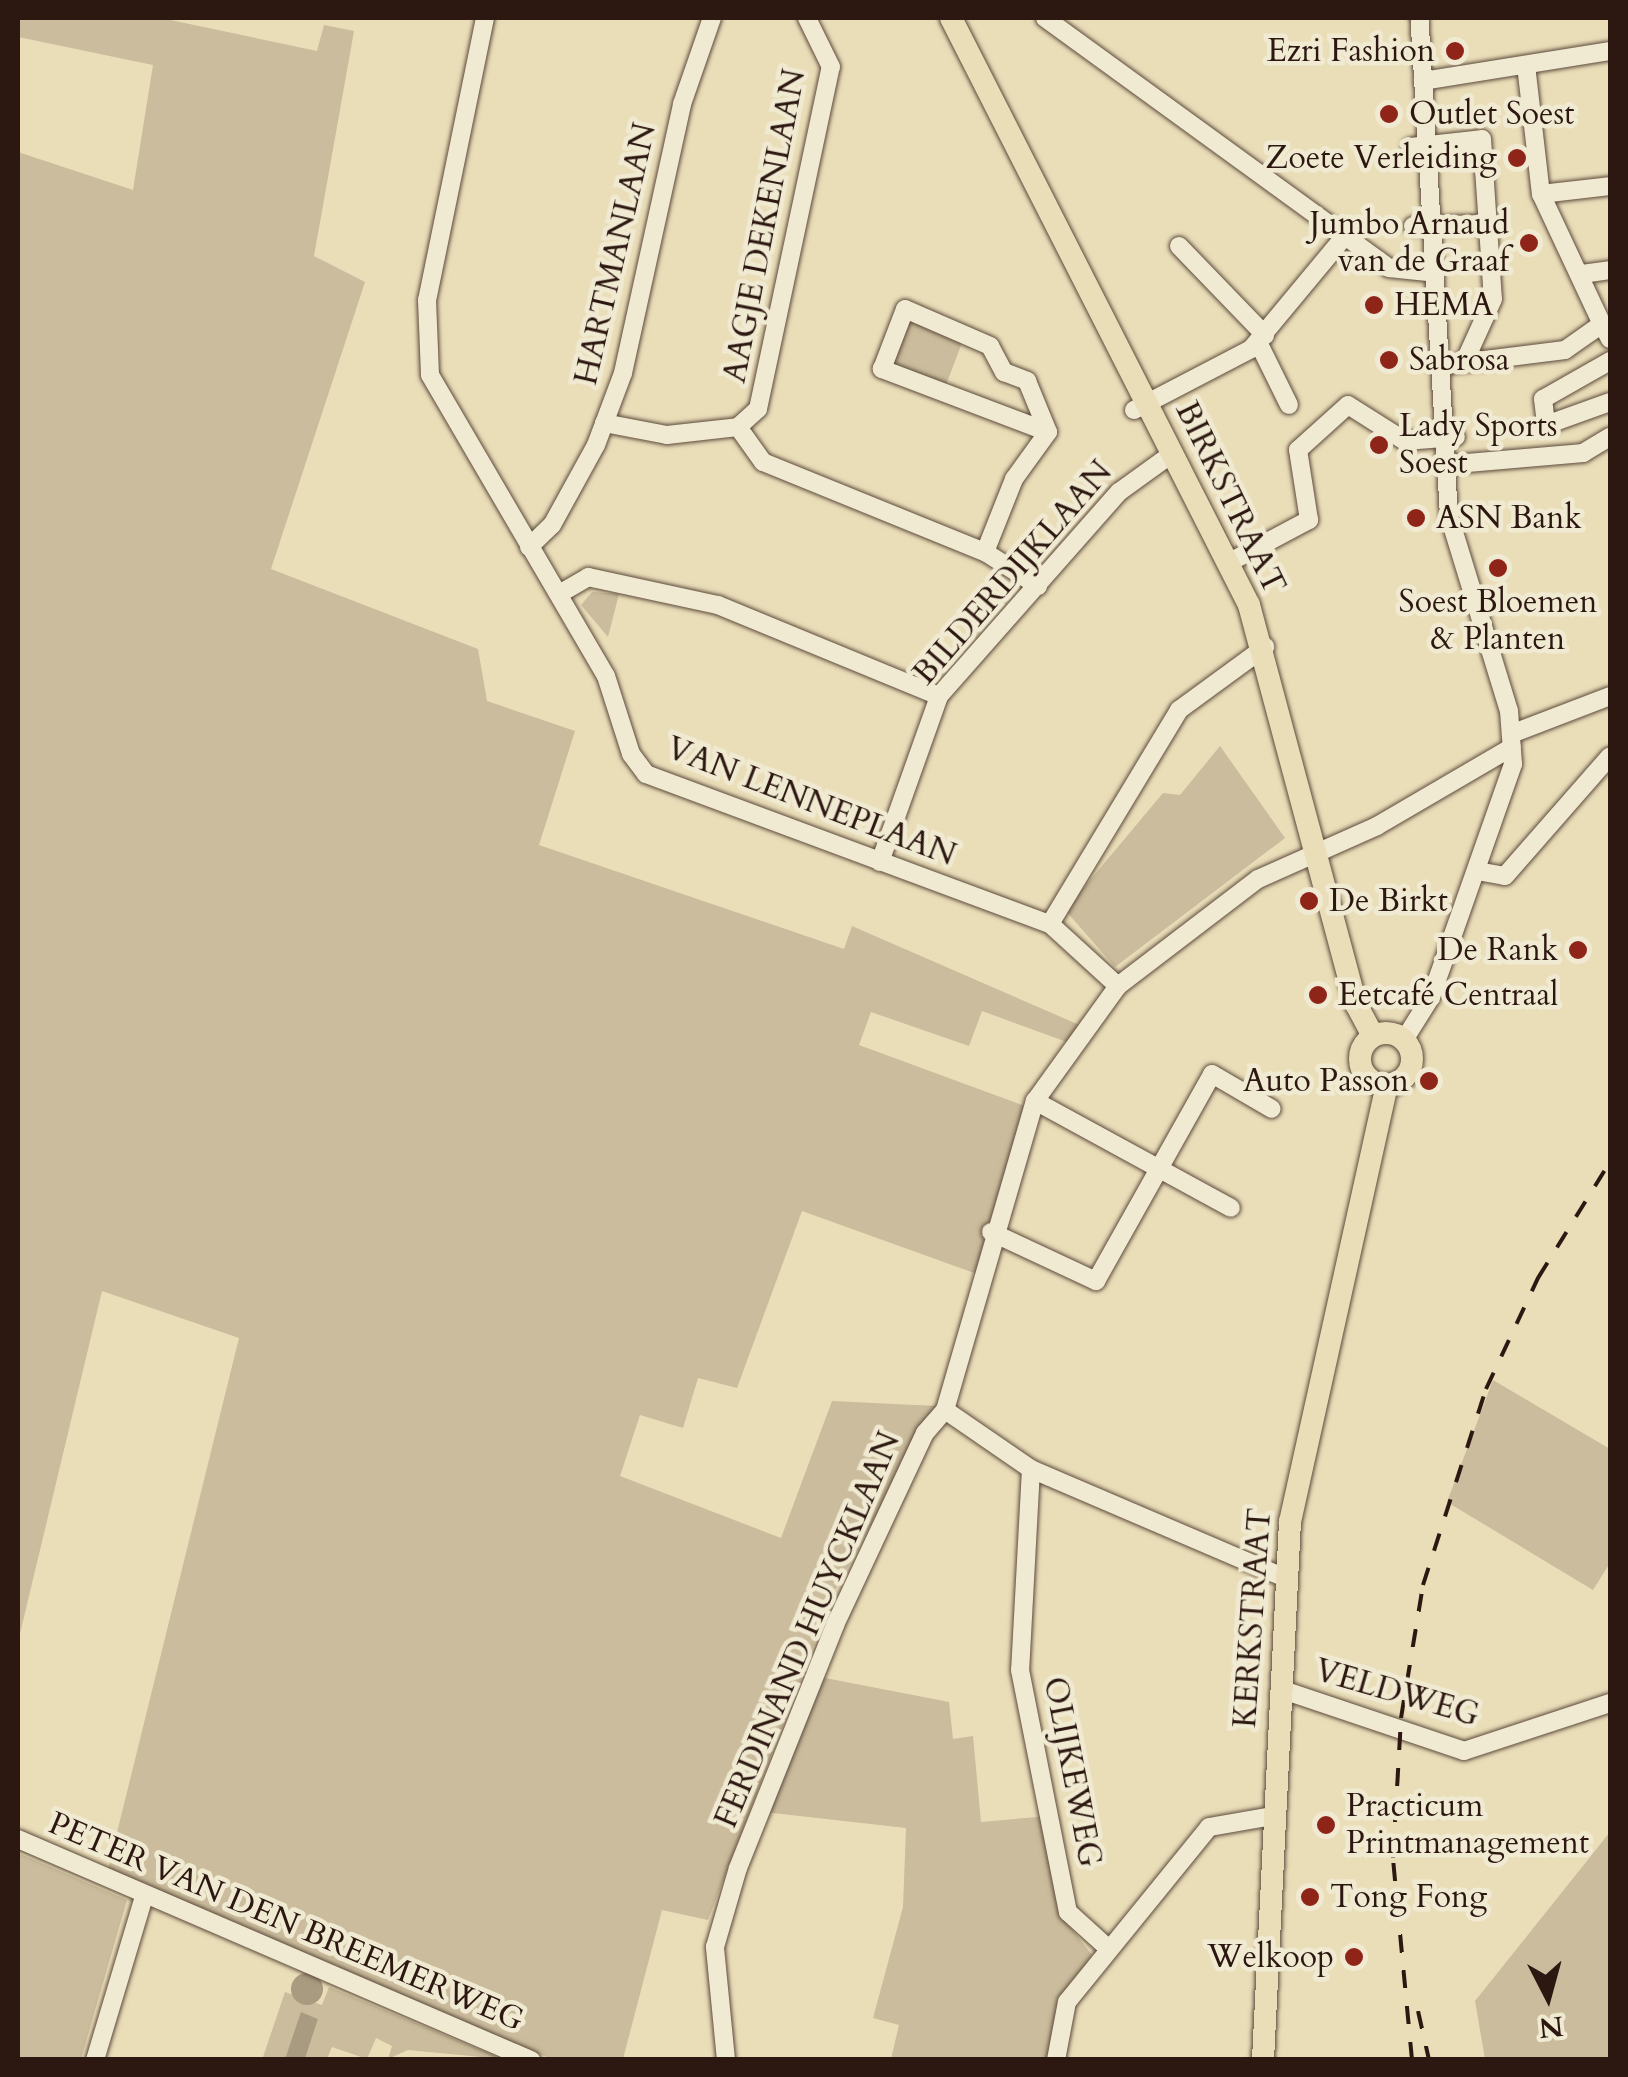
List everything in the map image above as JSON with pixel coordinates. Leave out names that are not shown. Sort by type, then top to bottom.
[{"type":"main road","name":"BIRKSTRAAT","points":[[951,18],[1141,407],[1173,453],[1228,563],[1265,648],[1317,850],[1373,1036]]},
{"type":"main road","points":[[1373,1036],[1404,1040],[1412,1065],[1386,1086],[1361,1068],[1373,1036]]},
{"type":"main road","name":"KERKSTRAAT","points":[[1263,2060],[1285,1578],[1386,1086]]},
{"type":"street","points":[[485,18],[425,336],[430,375],[529,547]]},
{"type":"street","name":"HARTMANLAAN","points":[[529,547],[552,525],[604,423],[712,18]]},
{"type":"street","name":"AAGJE DEKENLAAN","points":[[604,423],[626,434],[738,427],[764,390],[831,68],[807,18]]},
{"type":"street","points":[[1045,18],[1393,270],[1428,272]]},
{"type":"street","points":[[1404,1040],[1431,997],[1478,871],[1512,741],[1448,516],[1444,466],[1448,437],[1420,226],[1418,146],[1423,81],[1418,18]]},
{"type":"street","points":[[1423,81],[1610,50]]},
{"type":"street","points":[[1436,366],[1566,350],[1606,331],[1541,194],[1526,65]]},
{"type":"street","points":[[1418,146],[1482,138],[1493,219],[1485,224],[1420,226]]},
{"type":"street","points":[[1541,194],[1610,186]]},
{"type":"street","points":[[1464,363],[1493,298],[1485,224]]},
{"type":"street","points":[[1141,407],[1262,339],[1344,237]]},
{"type":"street","points":[[1179,246],[1262,339],[1289,405]]},
{"type":"street","points":[[1582,274],[1610,270]]},
{"type":"street","points":[[905,309],[965,334],[1027,382],[1048,432],[882,369],[905,309]]},
{"type":"street","points":[[1610,361],[1543,399],[1546,424],[1610,402]]},
{"type":"street","points":[[1228,563],[1309,520],[1298,450],[1348,405],[1405,441],[1448,437]]},
{"type":"street","points":[[738,427],[763,462],[986,552],[1038,586]]},
{"type":"street","points":[[986,552],[1014,479],[1048,432]]},
{"type":"street","points":[[1444,466],[1583,453],[1610,437]]},
{"type":"street","name":"BILDERDIJKLAAN","points":[[880,862],[939,696],[1138,472],[1173,453]]},
{"type":"street","name":"VAN LENNEPLAAN","points":[[529,547],[559,594],[646,774],[1050,924],[1118,986]]},
{"type":"street","points":[[559,594],[588,576],[718,605],[939,696]]},
{"type":"street","points":[[1050,924],[1180,710],[1265,648]]},
{"type":"street","name":"FERDINAND HUYCKLAAN","points":[[726,2060],[715,1946],[738,1868],[835,1625],[926,1432],[946,1410],[990,1232],[1035,1101],[1118,986],[1258,879],[1512,741],[1610,696]]},
{"type":"street","points":[[1478,871],[1505,876],[1610,756]]},
{"type":"street","points":[[990,1232],[1096,1281],[1212,1074],[1272,1109]]},
{"type":"street","points":[[1035,1101],[1231,1208]]},
{"type":"street","points":[[946,1410],[1031,1469],[1285,1578]]},
{"type":"street","name":"OLIJKEWEG","points":[[1031,1469],[1020,1670],[1068,1912],[1108,1949]]},
{"type":"street","name":"VELDWEG","points":[[1280,1689],[1464,1750],[1610,1703]]},
{"type":"street","points":[[1056,2060],[1067,2002],[1209,1827],[1272,1816]]},
{"type":"street","name":"PETER VAN DEN BREEMERWEG","points":[[18,1839],[144,1897],[532,2060]]},
{"type":"street","points":[[95,2060],[144,1897]]},
{"type":"shaded area","points":[[18,18],[161,18],[317,51],[324,25],[354,31],[314,256],[365,282],[271,569],[478,649],[487,701],[575,731],[539,845],[844,949],[852,926],[1084,1027],[1075,1045],[982,1011],[969,1046],[871,1012],[859,1045],[1030,1108],[977,1274],[802,1211],[737,1388],[698,1378],[683,1428],[640,1415],[620,1476],[781,1538],[832,1401],[936,1406],[833,1594],[708,1920],[662,1910],[623,2059],[551,2059],[108,1869],[239,1338],[102,1291],[18,1642],[18,152],[133,190],[153,65],[18,37]]},
{"type":"shaded area","points":[[907,314],[965,335],[944,390],[888,367]]},
{"type":"shaded area","points":[[592,592],[619,594],[608,637],[581,605]]},
{"type":"shaded area","points":[[1220,746],[1285,838],[1115,967],[1065,910],[1163,793],[1180,795]]},
{"type":"shaded area","points":[[1493,1380],[1610,1449],[1610,1563],[1593,1590],[1447,1502]]},
{"type":"shaded area","points":[[820,1677],[949,1702],[953,1739],[973,1736],[981,1822],[1048,1816],[1060,1914],[1092,1955],[1058,2005],[1048,2059],[891,2059],[899,2025],[873,2018],[903,1907],[906,1828],[764,1812]]},
{"type":"shaded area","points":[[1610,1832],[1610,2059],[1485,2059],[1475,2001]]},
{"type":"shaded area","points":[[18,1853],[127,1900],[81,2059],[18,2059]]},
{"type":"shaded area","points":[[307,1973],[318,1978],[323,1989],[318,2000],[307,2005],[296,2000],[291,1989],[296,1978]]},
{"type":"shaded area","points":[[329,1987],[502,2059],[408,2050],[388,2059],[392,2046],[376,2038],[367,2059],[332,2047],[327,2059],[305,2059],[318,2019],[302,2013],[285,2059],[262,2060],[285,1992],[322,2005]]},
{"type":"shaded area","points":[[301,2012],[318,2019],[305,2059],[285,2059]]},
{"type":"railway","points":[[1412,2060],[1393,1858],[1401,1718],[1423,1585],[1486,1389],[1538,1278],[1610,1162]]},
{"type":"railway","points":[[1418,2011],[1429,2060]]},
{"type":"place","name":"Ezri Fashion","points":[[1455,51]]},
{"type":"place","name":"Outlet Soest","points":[[1389,114]]},
{"type":"place","name":"Zoete Verleiding","points":[[1517,158]]},
{"type":"place","name":"Jumbo Arnaud van de Graaf","points":[[1529,243]]},
{"type":"place","name":"HEMA","points":[[1374,305]]},
{"type":"place","name":"Sabrosa","points":[[1389,360]]},
{"type":"place","name":"Lady Sports Soest","points":[[1379,445]]},
{"type":"place","name":"ASN Bank","points":[[1416,518]]},
{"type":"place","name":"Soest Bloemen & Planten","points":[[1498,568]]},
{"type":"place","name":"De Birkt","points":[[1309,901]]},
{"type":"place","name":"De Rank","points":[[1578,950]]},
{"type":"place","name":"Eetcafé Centraal","points":[[1318,995]]},
{"type":"place","name":"Auto Passon","points":[[1429,1081]]},
{"type":"place","name":"Practicum Printmanagement","points":[[1326,1825]]},
{"type":"place","name":"Tong Fong","points":[[1310,1897]]},
{"type":"place","name":"Welkoop","points":[[1354,1957]]}]
